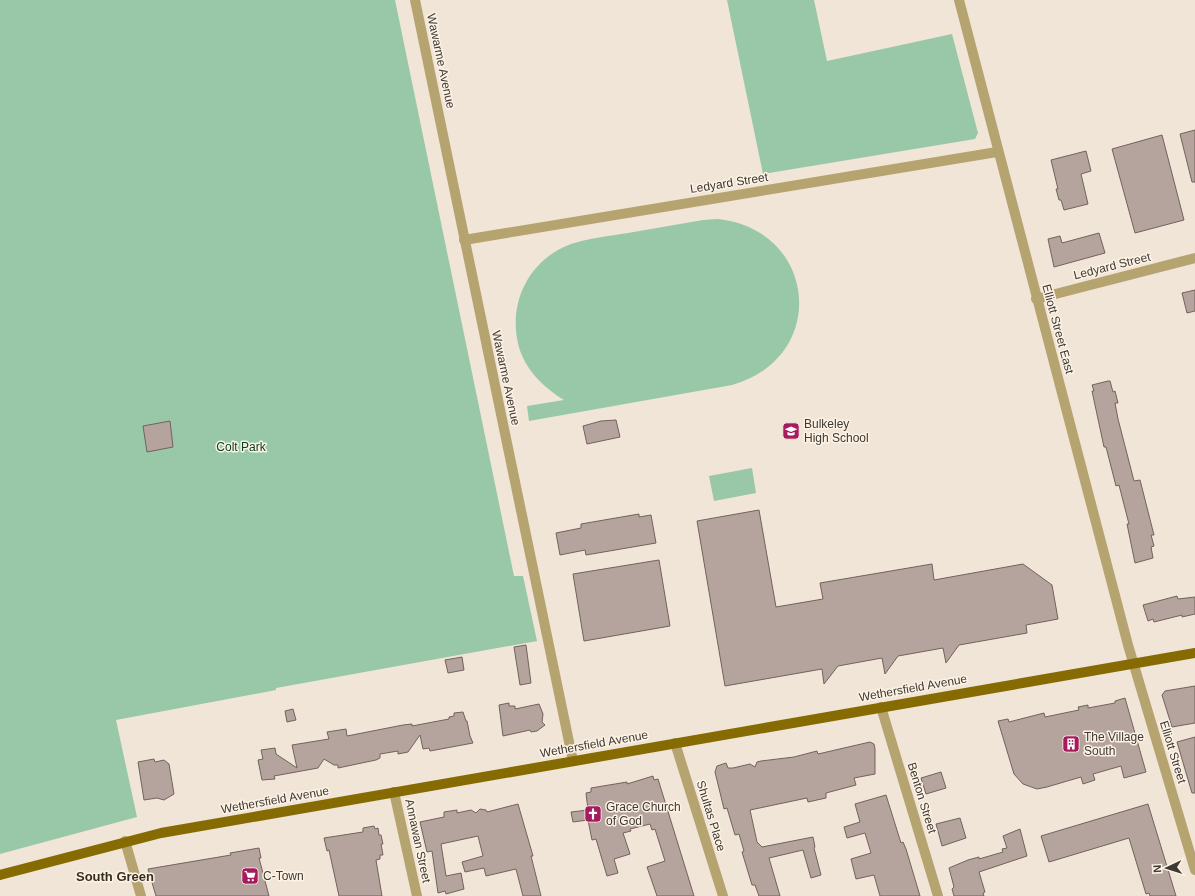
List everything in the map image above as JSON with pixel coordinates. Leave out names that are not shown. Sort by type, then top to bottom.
[{"type":"main road","name":"Wethersfield Avenue","points":[[0,875],[125,841],[161,833],[1195,653]]},
{"type":"street","name":"Wawarme Avenue","points":[[415,0],[573,761]]},
{"type":"street","name":"Elliott Street East","points":[[959,0],[1036,299],[1133,664]]},
{"type":"street","name":"Ledyard Street","points":[[464,240],[998,152]]},
{"type":"street","name":"Ledyard Street","points":[[1036,299],[1195,258]]},
{"type":"street","name":"Elliott Street","points":[[1133,664],[1195,870]]},
{"type":"street","name":"Benton Street","points":[[881,707],[938,896]]},
{"type":"street","name":"Shultas Place","points":[[675,743],[723,896]]},
{"type":"street","name":"Annawan Street","points":[[394,792],[416,896]]},
{"type":"street","points":[[125,841],[140,896]]},
{"type":"green space","name":"Colt Park","points":[[0,0],[395,0],[514,576],[523,576],[537,641],[276,688],[276,690],[116,720],[137,817],[0,854]]},
{"type":"green space","points":[[727,0],[814,0],[827,61],[952,34],[978,133],[975,139],[763,174]]},
{"type":"green space","points":[[718,219],[751,228],[776,246],[792,269],[799,296],[797,324],[785,349],[763,371],[732,385],[529,421],[527,406],[564,400],[546,387],[531,371],[525,362],[518,342],[516,316],[518,302],[529,278],[537,267],[558,250],[578,242],[599,237],[703,220]]},
{"type":"green space","points":[[752,468],[756,493],[714,501],[709,476]]},
{"type":"building","points":[[1195,130],[1195,182],[1192,182],[1180,134]]},
{"type":"building","points":[[1162,135],[1184,220],[1135,233],[1112,149]]},
{"type":"building","points":[[1086,151],[1091,171],[1081,174],[1088,204],[1064,210],[1056,189],[1058,189],[1051,160]]},
{"type":"building","points":[[1099,233],[1105,253],[1054,267],[1048,239],[1060,236],[1062,243]]},
{"type":"building","points":[[1195,290],[1195,311],[1187,313],[1182,293]]},
{"type":"building","points":[[1110,381],[1113,392],[1115,391],[1118,403],[1115,403],[1118,419],[1134,481],[1140,480],[1154,535],[1151,535],[1154,546],[1151,547],[1153,558],[1135,563],[1127,524],[1129,524],[1119,485],[1116,486],[1106,447],[1104,447],[1092,391],[1094,391],[1092,385]]},
{"type":"building","points":[[616,420],[620,437],[587,444],[583,426],[601,421]]},
{"type":"building","points":[[170,421],[173,447],[147,452],[143,426]]},
{"type":"building","points":[[759,510],[776,607],[823,599],[820,583],[932,564],[934,580],[1023,564],[1052,585],[1058,619],[1026,625],[1027,633],[959,645],[946,663],[943,648],[898,656],[885,674],[882,658],[838,666],[824,684],[822,669],[725,686],[697,521]]},
{"type":"building","points":[[639,514],[639,517],[651,515],[656,543],[586,555],[585,550],[560,555],[556,533],[581,528],[581,524]]},
{"type":"building","points":[[659,560],[670,626],[584,641],[573,574]]},
{"type":"building","points":[[1177,596],[1178,599],[1195,597],[1195,614],[1182,617],[1182,615],[1154,622],[1153,619],[1148,621],[1143,605]]},
{"type":"building","points":[[526,645],[531,683],[520,685],[514,647]]},
{"type":"building","points":[[462,657],[464,670],[448,673],[445,660]]},
{"type":"building","points":[[1195,686],[1195,723],[1172,727],[1162,695],[1165,691]]},
{"type":"building","name":"The Village South","points":[[1125,698],[1146,772],[1124,778],[1121,766],[1093,774],[1095,780],[1083,784],[1081,777],[1037,789],[1023,784],[1014,774],[998,721],[1008,719],[1009,722],[1044,713],[1045,717],[1079,710],[1078,707],[1088,705],[1088,708],[1115,703],[1115,701]]},
{"type":"building","points":[[509,703],[509,706],[515,706],[515,709],[539,704],[543,714],[542,722],[545,725],[537,731],[531,732],[530,730],[503,736],[499,705]]},
{"type":"building","points":[[293,709],[296,720],[287,722],[285,711]]},
{"type":"building","points":[[463,712],[473,743],[430,751],[429,748],[423,749],[420,735],[408,752],[398,754],[398,751],[380,754],[380,758],[376,760],[338,768],[338,765],[334,765],[324,759],[318,768],[274,776],[275,779],[262,780],[258,760],[263,759],[261,750],[275,748],[276,754],[297,768],[292,745],[329,739],[327,732],[346,729],[347,736],[403,725],[412,724],[412,726],[449,719],[449,717],[454,716],[454,713]]},
{"type":"building","points":[[1195,737],[1195,793],[1192,793],[1177,742]]},
{"type":"building","points":[[870,742],[874,744],[875,749],[875,774],[854,778],[856,785],[826,793],[826,798],[808,802],[807,798],[750,810],[757,842],[762,847],[813,837],[814,848],[821,875],[811,878],[803,850],[769,858],[780,896],[759,896],[755,885],[752,885],[742,852],[744,851],[739,834],[735,835],[727,808],[724,809],[715,772],[717,766],[726,763],[728,768],[750,764],[755,767],[757,762],[761,761],[794,757],[817,751],[818,754]]},
{"type":"building","points":[[154,759],[155,762],[164,760],[169,764],[174,794],[164,800],[157,798],[144,800],[138,762]]},
{"type":"building","points":[[941,772],[946,788],[926,794],[921,778]]},
{"type":"building","points":[[653,776],[654,780],[658,779],[694,896],[657,896],[647,867],[665,861],[655,829],[652,830],[650,824],[630,829],[631,831],[623,833],[630,854],[614,859],[618,873],[607,876],[596,839],[592,840],[588,820],[573,822],[571,812],[588,810],[586,793],[591,792],[591,788],[627,782],[627,784]]},
{"type":"building","points":[[886,795],[901,843],[903,842],[906,849],[920,896],[880,896],[874,875],[856,879],[851,859],[871,853],[865,833],[847,838],[844,827],[860,822],[855,804]]},
{"type":"building","points":[[518,804],[533,856],[531,856],[541,896],[523,896],[516,869],[486,876],[484,868],[465,872],[462,862],[483,856],[478,836],[441,844],[446,876],[461,873],[464,889],[446,894],[445,891],[438,893],[432,851],[427,852],[420,822],[444,817],[444,812],[457,810],[457,813],[471,810],[476,813],[480,809],[486,810],[487,812]]},
{"type":"building","points":[[1148,804],[1176,896],[1150,896],[1149,893],[1146,894],[1129,838],[1049,862],[1041,836]]},
{"type":"building","points":[[960,818],[966,838],[942,846],[936,824]]},
{"type":"building","points":[[374,826],[375,829],[378,828],[383,844],[381,844],[383,855],[380,855],[380,859],[376,860],[382,896],[339,896],[329,850],[327,851],[324,838],[363,832],[363,828]]},
{"type":"building","points":[[1020,829],[1027,856],[979,872],[985,892],[983,893],[984,896],[954,896],[952,889],[954,887],[949,868],[968,860],[979,857],[979,859],[1003,852],[1002,849],[1007,848],[1003,836]]},
{"type":"building","points":[[259,848],[261,858],[259,858],[269,896],[156,896],[148,869],[231,855],[230,853]]},
{"type":"place","name":"Bulkeley High School","points":[[791,431]]},
{"type":"place","name":"The Village South","points":[[1071,744]]},
{"type":"place","name":"Grace Church of God","points":[[593,814]]},
{"type":"place","name":"C-Town","points":[[250,876]]},
{"type":"district","name":"South Green","points":[[115,876]]}]
